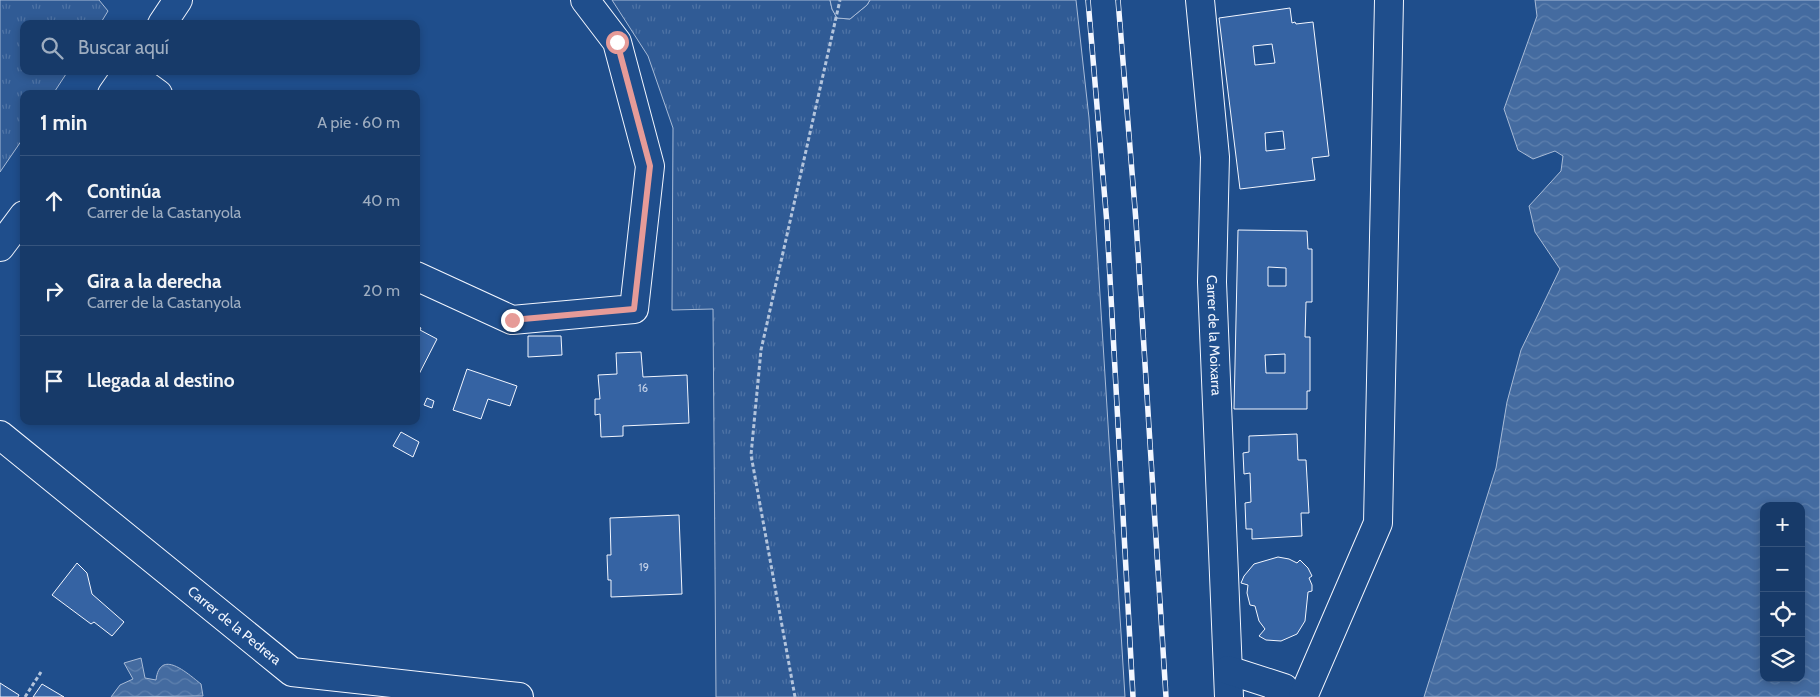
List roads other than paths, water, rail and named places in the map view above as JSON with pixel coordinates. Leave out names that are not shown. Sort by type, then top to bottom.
[{"type":"street","points":[[165,20],[178,0]]},
{"type":"street","points":[[420,278],[512,320],[634,309],[650,166],[617,42],[585,0]]},
{"type":"street","name":"Carrer de la Moixarra","points":[[1200,0],[1215,157],[1212,282],[1229,697]]},
{"type":"street","points":[[1303,697],[1378,524],[1389,0]]},
{"type":"street","points":[[115,90],[126,75]]},
{"type":"street","points":[[132,75],[153,90]]},
{"type":"street","points":[[0,247],[20,220]]},
{"type":"street","name":"Carrer de la Pedrera","points":[[0,435],[292,672],[519,697]]},
{"type":"street","points":[[1228,670],[1284,688],[1279,697]]},
{"type":"water","points":[[1535,0],[1820,0],[1820,697],[1424,697],[1496,468],[1507,402],[1521,350],[1560,269],[1535,232],[1529,206],[1561,171],[1563,156],[1555,151],[1533,159],[1518,150],[1504,109],[1537,16]]},
{"type":"water","points":[[141,658],[145,678],[156,680],[163,666],[168,664],[175,666],[182,669],[201,684],[203,696],[111,697],[120,685],[133,679],[124,663]]},
{"type":"railway","points":[[1088,0],[1107,224],[1133,697]]},
{"type":"railway","points":[[1118,0],[1136,221],[1166,697]]}]
